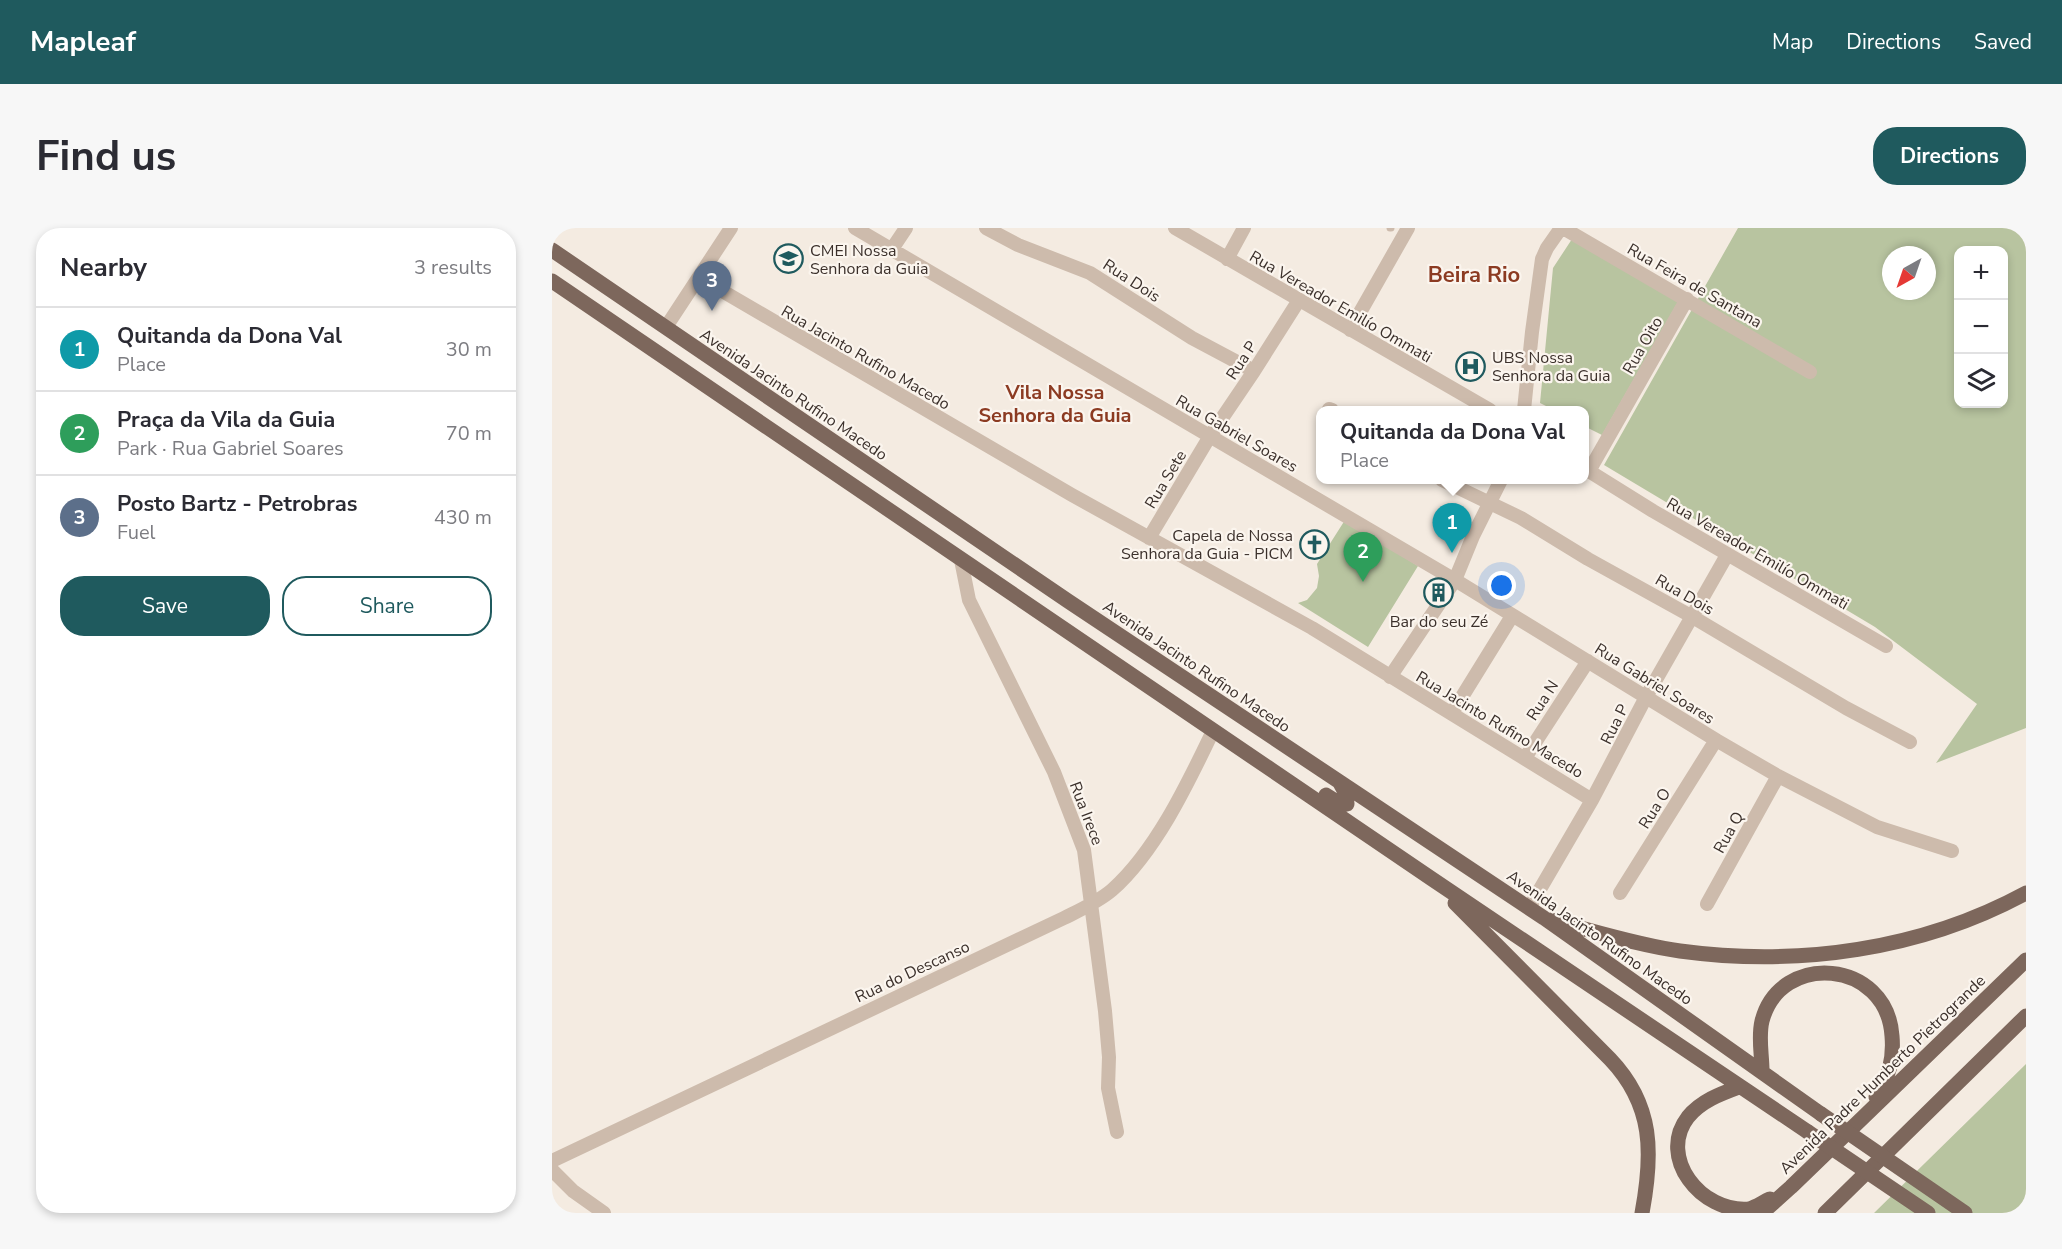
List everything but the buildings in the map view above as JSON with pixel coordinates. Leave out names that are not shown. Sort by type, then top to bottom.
[{"type":"main road","name":"Avenida Jacinto Rufino Macedo","points":[[552,250],[1203,692],[1544,918],[1965,1213]]},
{"type":"main road","points":[[552,281],[1928,1213]]},
{"type":"main road","points":[[603,316],[598,304],[601,298],[610,295],[620,296]]},
{"type":"main road","points":[[1122,669],[1116,656],[1122,648],[1129,649],[1156,667],[1203,692]]},
{"type":"main road","points":[[1264,765],[1309,784],[1344,806],[1348,799],[1340,783]]},
{"type":"main road","points":[[1432,879],[1610,1059],[1633,1087],[1643,1113],[1649,1144],[1648,1181],[1642,1213]]},
{"type":"main road","points":[[1544,918],[1679,951],[1724,956],[1825,955],[1888,944],[1959,922],[2003,905],[2026,893]]},
{"type":"main road","name":"Avenida Padre Humberto Pietrogrande","points":[[1762,1213],[2026,960]]},
{"type":"main road","points":[[1761,1071],[1761,1022],[1772,999],[1780,990],[1807,976],[1838,974],[1851,977],[1862,983],[1881,1000],[1892,1030],[1891,1065],[1884,1085],[1865,1114]]},
{"type":"main road","points":[[1825,1213],[2026,1016]]},
{"type":"main road","points":[[1739,1087],[1703,1103],[1687,1119],[1677,1150],[1682,1173],[1700,1194],[1724,1208],[1749,1209],[1791,1187]]},
{"type":"street","points":[[666,327],[731,228]]},
{"type":"street","name":"Rua Gabriel Soares","points":[[855,228],[1455,580],[1778,776],[1877,827],[1952,850]]},
{"type":"street","points":[[892,249],[906,228]]},
{"type":"street","name":"Rua Dois","points":[[986,228],[1018,245],[1090,273],[1192,338],[1254,371]]},
{"type":"street","name":"Rua Vereador Emilío Ommati","points":[[1175,228],[1481,406]]},
{"type":"street","points":[[1227,259],[1244,228]]},
{"type":"street","points":[[1350,330],[1408,228]]},
{"type":"street","points":[[1525,406],[1542,259],[1562,228]]},
{"type":"street","name":"Rua Feira de Santana","points":[[1562,228],[1810,372]]},
{"type":"street","name":"Rua Jacinto Rufino Macedo","points":[[700,278],[1149,538],[1268,602],[1592,800]]},
{"type":"street","name":"Rua Oito","points":[[1589,464],[1687,299]]},
{"type":"street","name":"Rua P","points":[[1210,436],[1299,300]]},
{"type":"street","name":"Rua Sete","points":[[1149,538],[1210,436]]},
{"type":"street","name":"Rua Vereador Emilío Ommati","points":[[1589,471],[1727,555],[1886,646]]},
{"type":"street","name":"Rua Dois","points":[[1451,484],[1521,518],[1846,708],[1910,742]]},
{"type":"street","name":"Rua Jacinto Rufino Macedo","points":[[1390,677],[1455,580],[1469,544],[1499,484]]},
{"type":"street","name":"Rua P","points":[[1528,908],[1592,800],[1646,697],[1727,555]]},
{"type":"street","name":"Rua Irece","points":[[961,560],[969,600],[1054,772],[1084,850],[1099,954],[1109,1057],[1108,1088],[1117,1132]]},
{"type":"street","points":[[1452,713],[1512,615]]},
{"type":"street","name":"Rua N","points":[[1525,758],[1588,661]]},
{"type":"street","name":"Rua do Descanso","points":[[552,1161],[1092,903],[1110,891],[1130,873],[1140,860],[1168,817],[1214,731]]},
{"type":"street","name":"Rua O","points":[[1620,893],[1716,740]]},
{"type":"street","name":"Rua Q","points":[[1707,904],[1778,776]]},
{"type":"street","points":[[552,1170],[573,1191],[604,1213]]},
{"type":"green space","points":[[1738,228],[2026,228],[2026,728],[1936,763],[1977,704],[1875,627],[1604,465]]},
{"type":"green space","points":[[1572,239],[1678,302],[1602,435],[1589,428],[1589,406],[1546,406],[1540,403],[1553,268]]},
{"type":"green space","points":[[1345,520],[1418,566],[1368,647],[1298,603],[1307,600],[1317,588],[1319,576],[1317,564]]},
{"type":"green space","points":[[2026,1064],[2026,1213],[1874,1213]]},
{"type":"place","name":"CMEI Nossa Senhora da Guia","points":[[789,259]]},
{"type":"place","name":"Posto Bartz - Petrobras","points":[[712,311]]},
{"type":"place","name":"UBS Nossa Senhora da Guia","points":[[1471,366]]},
{"type":"place","name":"Capela de Nossa Senhora da Guia - PICM","points":[[1314,544]]},
{"type":"place","name":"Quitanda da Dona Val","points":[[1452,553]]},
{"type":"place","name":"Praça da Vila da Guia","points":[[1363,582]]},
{"type":"place","name":"Bar do seu Zé","points":[[1439,593]]},
{"type":"district","name":"Beira Rio","points":[[1474,274]]},
{"type":"district","name":"Vila Nossa Senhora da Guia","points":[[1055,404]]}]
